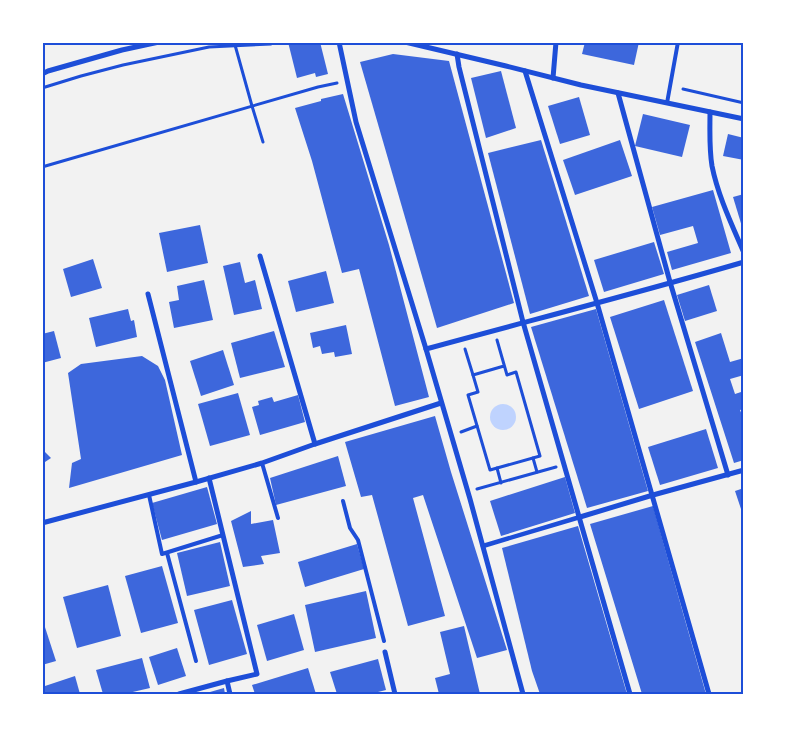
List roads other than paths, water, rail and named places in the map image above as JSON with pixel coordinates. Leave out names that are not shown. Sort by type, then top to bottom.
[{"type":"street","points":[[42,74],[122,50],[159,42]]},
{"type":"street","points":[[339,42],[356,122],[426,349],[523,694]]},
{"type":"street","points":[[405,42],[618,93],[744,120]]},
{"type":"street","points":[[553,78],[556,42]]},
{"type":"street","points":[[456,54],[523,322],[630,694]]},
{"type":"street","points":[[526,71],[597,303],[709,694]]},
{"type":"street","points":[[618,93],[670,282],[728,475]]},
{"type":"street","points":[[710,112],[712,168],[726,210],[744,253]]},
{"type":"street","points":[[260,256],[315,444]]},
{"type":"street","points":[[426,349],[744,262]]},
{"type":"street","points":[[148,294],[196,482]]},
{"type":"street","points":[[42,523],[196,482],[441,403]]},
{"type":"street","points":[[482,546],[652,495],[744,470]]},
{"type":"street","points":[[179,694],[257,674],[209,478]]},
{"type":"street","points":[[384,652],[395,694]]},
{"type":"street","points":[[227,682],[230,694]]},
{"type":"lane","points":[[667,103],[678,42]]},
{"type":"lane","points":[[262,462],[278,518]]},
{"type":"lane","points":[[149,495],[162,554],[223,535]]},
{"type":"lane","points":[[343,501],[350,528],[358,540],[384,641]]},
{"type":"lane","points":[[167,553],[196,661]]},
{"type":"water","points":[[503,404],[512,408],[516,417],[512,426],[503,430],[494,426],[490,417],[494,408]]}]
